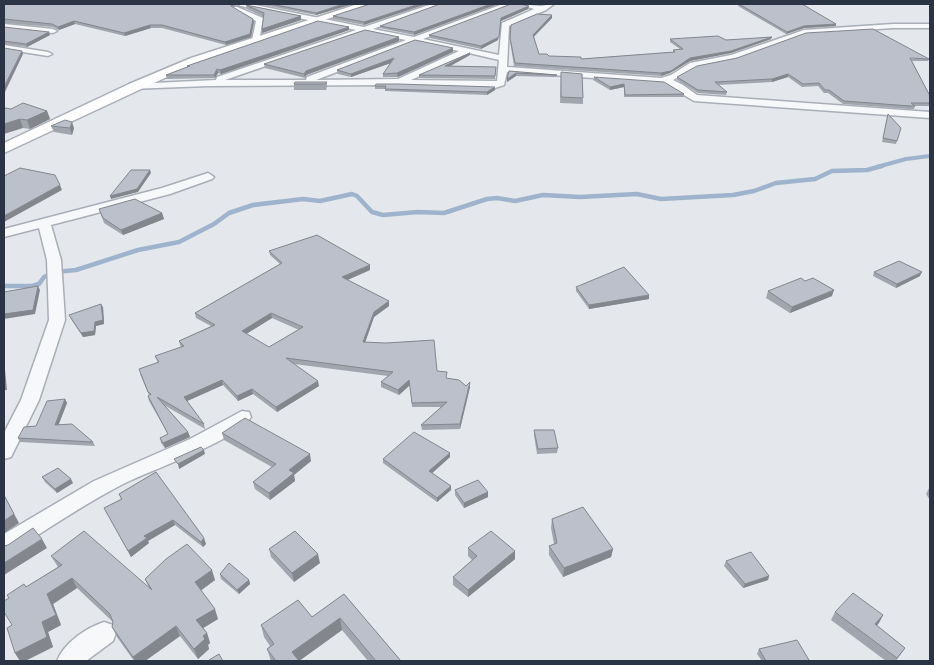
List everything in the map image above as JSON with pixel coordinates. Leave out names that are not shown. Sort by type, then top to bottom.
[{"type":"street","points":[[231,4],[260,20],[256,40]]},
{"type":"street","points":[[241,4],[503,58]]},
{"type":"street","points":[[4,149],[133,87],[195,60],[366,4]]},
{"type":"street","points":[[208,84],[438,4]]},
{"type":"street","points":[[298,84],[508,4]]},
{"type":"street","points":[[521,4],[548,6]]},
{"type":"street","points":[[133,87],[208,84],[397,82],[490,85],[501,83],[505,25],[548,6]]},
{"type":"street","points":[[4,26],[52,31]]},
{"type":"street","points":[[502,69],[665,80],[674,77],[693,65],[734,58],[804,32],[893,26],[930,26]]},
{"type":"street","points":[[4,47],[48,54]]},
{"type":"street","points":[[397,82],[467,51]]},
{"type":"street","points":[[665,80],[694,98],[930,116]]},
{"type":"street","points":[[4,232],[166,191],[208,177]]},
{"type":"street","points":[[4,452],[30,400],[57,320],[54,260],[44,224],[48,221]]},
{"type":"street","points":[[4,545],[115,479],[196,445],[226,429],[242,417]]},
{"type":"street","points":[[70,661],[104,633]]},
{"type":"building","points":[[4,4],[231,4],[231,6],[253,19],[250,34],[225,42],[162,25],[150,25],[124,33],[74,21],[58,27],[52,24],[4,19]]},
{"type":"building","points":[[271,4],[344,4],[316,13]]},
{"type":"building","points":[[370,4],[419,4],[364,22],[333,16]]},
{"type":"building","points":[[440,4],[491,4],[414,32],[380,26]]},
{"type":"building","points":[[511,4],[529,6],[501,18],[499,37],[481,46],[429,35]]},
{"type":"building","points":[[739,4],[802,4],[836,24],[804,26],[787,32]]},
{"type":"building","points":[[246,5],[301,16],[262,29],[264,13]]},
{"type":"building","points":[[537,14],[552,15],[533,35],[539,54],[547,54],[549,56],[581,57],[581,59],[675,52],[673,50],[683,49],[670,39],[718,36],[726,40],[772,37],[731,51],[690,58],[671,71],[661,73],[515,63],[510,38],[511,25]]},
{"type":"building","points":[[318,21],[349,27],[220,70],[217,69],[214,75],[166,75],[190,66],[187,66]]},
{"type":"building","points":[[4,27],[49,32],[26,44],[4,41]]},
{"type":"building","points":[[873,29],[929,59],[910,58],[930,96],[930,103],[911,103],[915,106],[910,106],[844,101],[829,90],[825,90],[819,83],[803,84],[788,74],[772,79],[715,82],[727,92],[698,90],[677,77],[697,66],[737,58],[806,33]]},
{"type":"building","points":[[365,30],[399,37],[306,71],[304,74],[264,64]]},
{"type":"building","points":[[415,40],[453,48],[397,73],[383,74],[394,58],[351,74],[337,70]]},
{"type":"building","points":[[4,48],[22,51],[4,87]]},
{"type":"building","points":[[470,53],[445,66],[496,67],[495,76],[419,75]]},
{"type":"building","points":[[509,71],[557,75],[516,73],[507,79]]},
{"type":"building","points":[[561,72],[582,74],[583,98],[561,97]]},
{"type":"building","points":[[594,77],[664,82],[684,94],[625,95],[624,84],[610,87]]},
{"type":"building","points":[[295,82],[327,82],[325,84],[294,84]]},
{"type":"building","points":[[376,84],[495,87],[487,92],[385,89],[386,86],[375,86]]},
{"type":"building","points":[[23,103],[47,111],[27,120],[20,119],[4,124],[4,109],[11,109]]},
{"type":"building","points":[[888,114],[901,128],[897,141],[883,138]]},
{"type":"building","points":[[65,120],[72,122],[70,128],[51,126]]},
{"type":"building","points":[[20,168],[55,175],[60,185],[4,216],[4,176]]},
{"type":"building","points":[[131,170],[150,170],[137,189],[110,196]]},
{"type":"building","points":[[135,199],[162,213],[121,230],[103,218],[99,209]]},
{"type":"building","points":[[317,235],[370,265],[342,277],[389,301],[374,312],[363,342],[386,343],[434,340],[437,371],[447,372],[446,378],[459,380],[466,386],[470,382],[460,424],[421,425],[447,402],[412,403],[409,380],[398,390],[381,382],[393,372],[286,358],[318,381],[276,407],[252,389],[237,396],[222,380],[184,397],[204,424],[157,397],[188,432],[163,443],[160,438],[168,434],[148,396],[151,394],[148,392],[139,369],[159,362],[155,356],[184,346],[179,341],[215,325],[195,313],[282,263],[269,251]],"holes":[[[271,313],[303,327],[269,347],[242,331]]]},
{"type":"building","points":[[899,261],[922,272],[897,284],[874,272]]},
{"type":"building","points":[[624,267],[649,295],[589,305],[576,287]]},
{"type":"building","points":[[801,278],[805,281],[813,278],[834,290],[792,307],[768,291]]},
{"type":"building","points":[[38,286],[33,310],[4,314],[4,292]]},
{"type":"building","points":[[101,304],[103,320],[95,322],[94,331],[81,333],[69,315]]},
{"type":"building","points":[[65,399],[55,425],[72,424],[93,442],[18,438],[24,427],[36,426],[47,401]]},
{"type":"building","points":[[245,418],[310,454],[289,470],[294,473],[269,493],[253,482],[276,464],[222,433]]},
{"type":"building","points":[[534,430],[554,430],[558,448],[538,449]]},
{"type":"building","points":[[414,432],[450,453],[429,471],[451,486],[437,498],[383,459]]},
{"type":"building","points":[[201,447],[204,450],[178,464],[174,459]]},
{"type":"building","points":[[58,468],[71,479],[55,489],[42,477]]},
{"type":"building","points":[[156,472],[204,538],[201,542],[173,520],[144,536],[147,538],[128,551],[104,508],[122,499],[119,494]]},
{"type":"building","points":[[478,480],[488,492],[464,503],[455,490]]},
{"type":"building","points":[[4,495],[14,514],[4,521]]},
{"type":"building","points":[[583,507],[613,549],[564,568],[549,546],[557,543],[552,519]]},
{"type":"building","points":[[33,528],[42,539],[4,563],[4,546]]},
{"type":"building","points":[[84,531],[152,590],[145,579],[166,559],[187,544],[212,570],[195,582],[215,609],[196,620],[207,633],[203,636],[205,639],[194,649],[176,626],[133,657],[112,627],[113,622],[110,614],[72,578],[47,594],[56,615],[42,622],[47,637],[15,653],[7,628],[12,625],[4,612],[4,601],[9,598],[7,595],[24,584],[26,587],[62,565],[51,556]]},
{"type":"building","points":[[295,531],[318,554],[292,573],[269,549]]},
{"type":"building","points":[[491,531],[515,551],[468,590],[453,577],[477,556],[468,548]]},
{"type":"building","points":[[751,552],[769,576],[745,584],[726,561]]},
{"type":"building","points":[[229,563],[249,580],[237,590],[220,574]]},
{"type":"building","points":[[853,593],[883,615],[875,624],[905,648],[897,658],[835,612]]},
{"type":"building","points":[[344,594],[401,661],[376,661],[340,618],[292,652],[299,661],[276,661],[267,649],[274,644],[261,625],[298,600],[312,617]]},
{"type":"building","points":[[797,640],[809,660],[766,661],[759,649]]},
{"type":"building","points":[[219,654],[223,661],[209,661],[209,660]]},
{"type":"waterway","points":[[877,167],[906,159],[930,156]]},
{"type":"waterway","points":[[4,286],[32,286],[39,284],[44,277],[55,272],[76,270],[138,250],[179,242],[214,224],[229,213],[253,205],[303,199],[320,201],[352,194],[357,196],[372,212],[383,215],[418,212],[444,213],[487,199],[497,198],[515,201],[543,195],[580,197],[637,194],[661,199],[733,195],[754,191],[776,183],[815,179],[832,171],[867,170],[882,166]]}]
